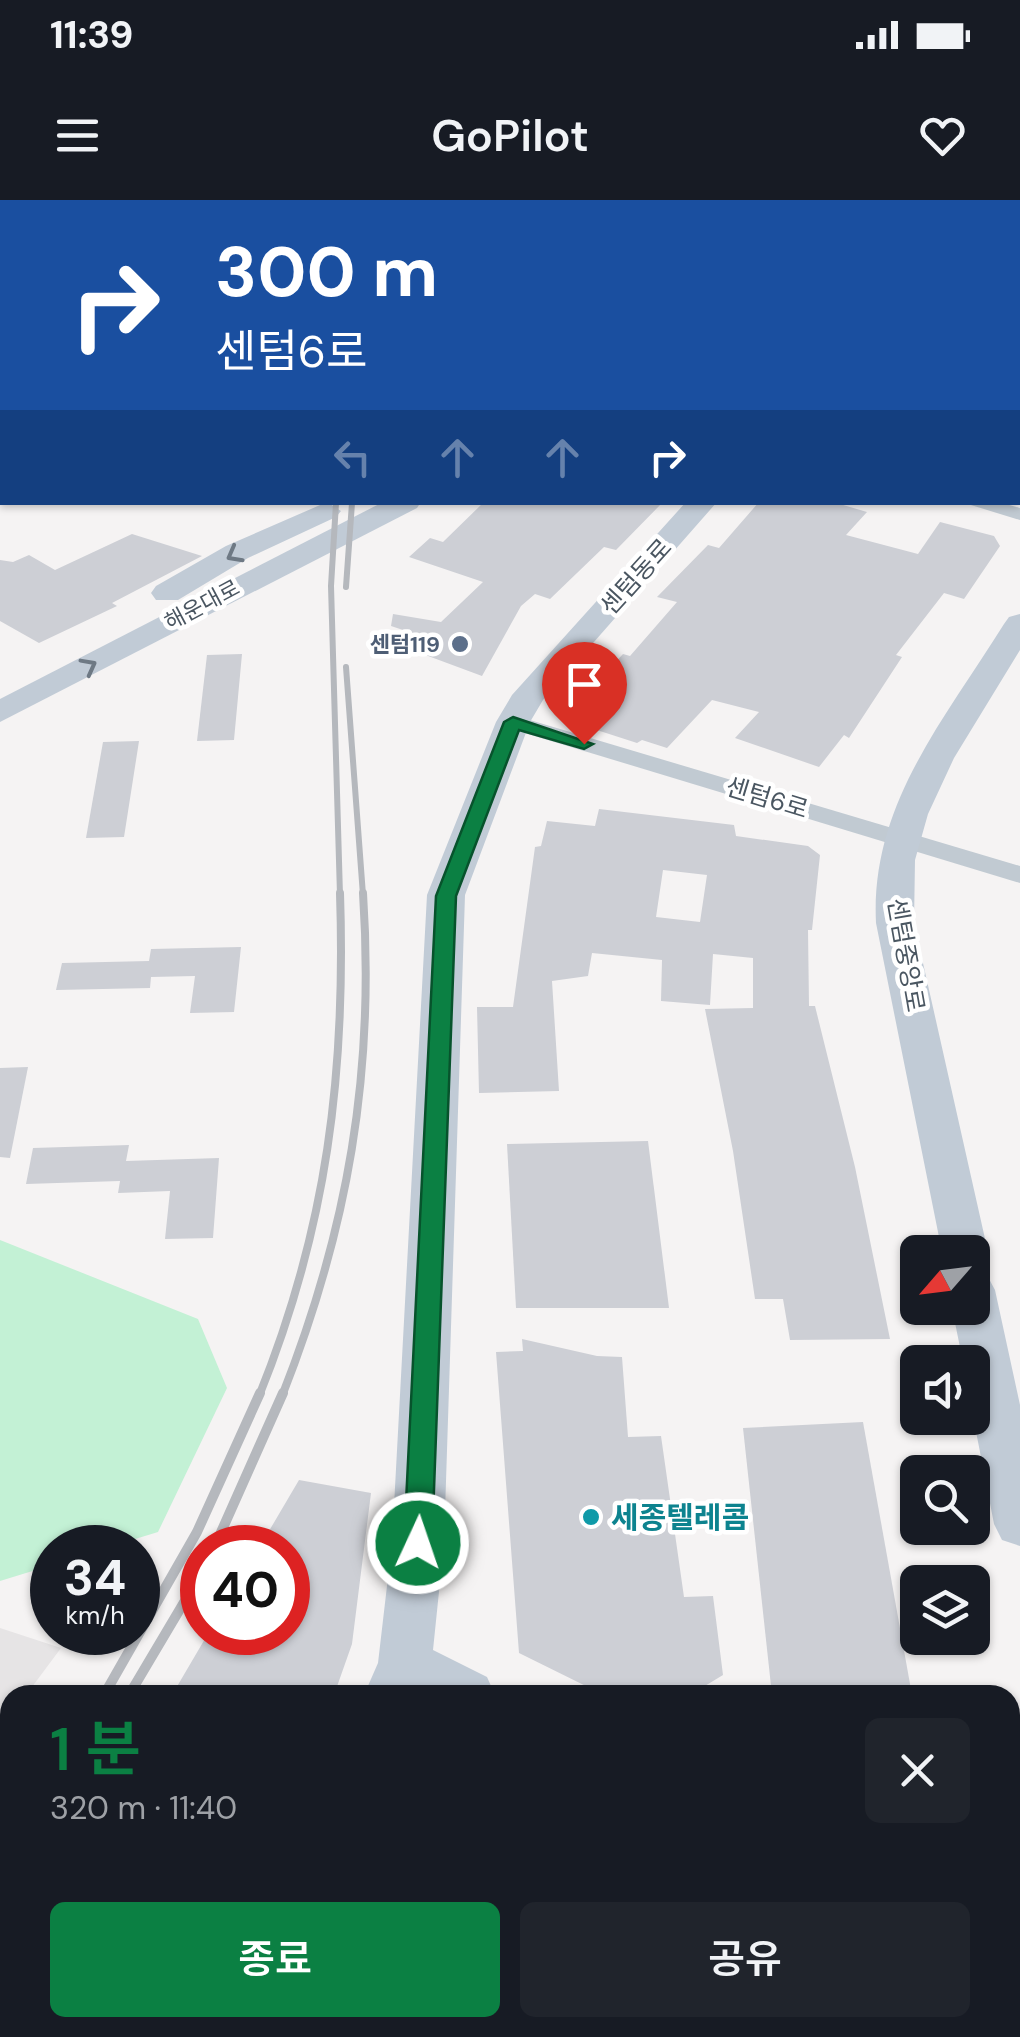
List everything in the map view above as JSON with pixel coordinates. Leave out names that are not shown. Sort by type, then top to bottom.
[{"type":"main road","name":"해운대로","points":[[0,682],[237,552],[338,505]]},
{"type":"main road","name":"해운대로","points":[[0,712],[401,505]]},
{"type":"main road","name":"센텀동로","points":[[398,1679],[418,1543],[446,896],[513,722],[529,695],[700,505]]},
{"type":"main road","name":"센텀중앙로","points":[[961,1235],[895,923],[893,888],[901,838],[919,792],[1020,624]]},
{"type":"main road","points":[[979,1325],[1020,1524]]},
{"type":"main road","points":[[398,1679],[424,1685]]},
{"type":"street","points":[[983,505],[1020,514]]},
{"type":"street","name":"센텀6로","points":[[513,722],[1020,875]]},
{"type":"shaded area","points":[[0,1628],[30,1638],[30,1655],[56,1655],[33,1685],[0,1685]]},
{"type":"green space","points":[[0,1240],[198,1319],[227,1388],[160,1528],[30,1525],[30,1572],[0,1581]]},
{"type":"building","points":[[481,505],[660,505],[616,550],[604,547],[550,599],[535,594],[521,606],[482,676],[412,650],[427,638],[391,626],[393,614],[441,622],[483,582],[409,557],[430,538],[443,542]]},
{"type":"building","points":[[756,505],[843,505],[867,512],[846,535],[918,554],[940,522],[994,536],[1000,546],[964,599],[944,593],[896,655],[902,657],[849,738],[844,735],[819,767],[735,738],[759,712],[712,700],[667,748],[642,740],[637,743],[572,722],[561,705],[586,681],[595,684],[623,654],[630,656],[677,602],[657,597],[708,545],[719,548]]},
{"type":"building","points":[[132,534],[202,556],[112,603],[117,606],[39,643],[0,621],[0,560],[13,562],[29,555],[55,570]]},
{"type":"building","points":[[242,654],[234,740],[197,741],[207,655]]},
{"type":"building","points":[[139,741],[124,837],[86,838],[103,742]]},
{"type":"building","points":[[599,809],[734,825],[736,836],[808,846],[820,855],[812,930],[808,930],[809,1006],[815,1006],[855,1167],[890,1339],[790,1340],[783,1299],[755,1299],[733,1151],[705,1009],[753,1008],[753,958],[713,954],[710,1005],[661,1001],[662,960],[592,953],[588,976],[552,981],[559,1091],[479,1093],[477,1007],[513,1007],[535,847],[541,846],[547,821],[595,826]],"holes":[[[663,870],[707,875],[700,922],[656,917]]]},
{"type":"building","points":[[241,947],[234,1012],[190,1013],[195,976],[151,977],[150,988],[56,990],[62,963],[149,961],[151,949]]},
{"type":"building","points":[[28,1067],[10,1158],[0,1157],[0,1068]]},
{"type":"building","points":[[648,1141],[669,1308],[516,1308],[507,1144]]},
{"type":"building","points":[[129,1145],[126,1161],[219,1158],[213,1238],[165,1239],[170,1191],[118,1193],[120,1181],[26,1184],[33,1148]]},
{"type":"building","name":"세종텔레콤","points":[[522,1339],[597,1356],[622,1357],[628,1437],[661,1436],[684,1597],[713,1596],[723,1675],[706,1685],[584,1685],[519,1653],[496,1352],[523,1351]]},
{"type":"building","points":[[863,1422],[900,1628],[900,1655],[905,1655],[910,1685],[771,1685],[743,1428]]},
{"type":"building","points":[[299,1480],[371,1493],[352,1644],[338,1685],[178,1685],[195,1655],[310,1655],[310,1525],[273,1525]]},
{"type":"railway","points":[[336,505],[331,586],[340,895]]},
{"type":"railway","points":[[346,587],[352,505]]},
{"type":"railway","points":[[346,667],[363,895]]},
{"type":"railway","points":[[259,1396],[301,1272],[327,1149],[339,1024],[340,893]]},
{"type":"railway","points":[[282,1396],[324,1272],[352,1149],[365,1024],[363,893]]},
{"type":"railway","points":[[110,1685],[197,1532],[260,1393]]},
{"type":"railway","points":[[224,1525],[283,1393]]},
{"type":"railway","points":[[135,1685],[180,1609]]},
{"type":"place","name":"센텀119","points":[[460,644]]},
{"type":"place","name":"세종텔레콤","points":[[591,1517]]},
{"type":"route","points":[[418,1543],[446,896],[513,722],[584,744]]}]
